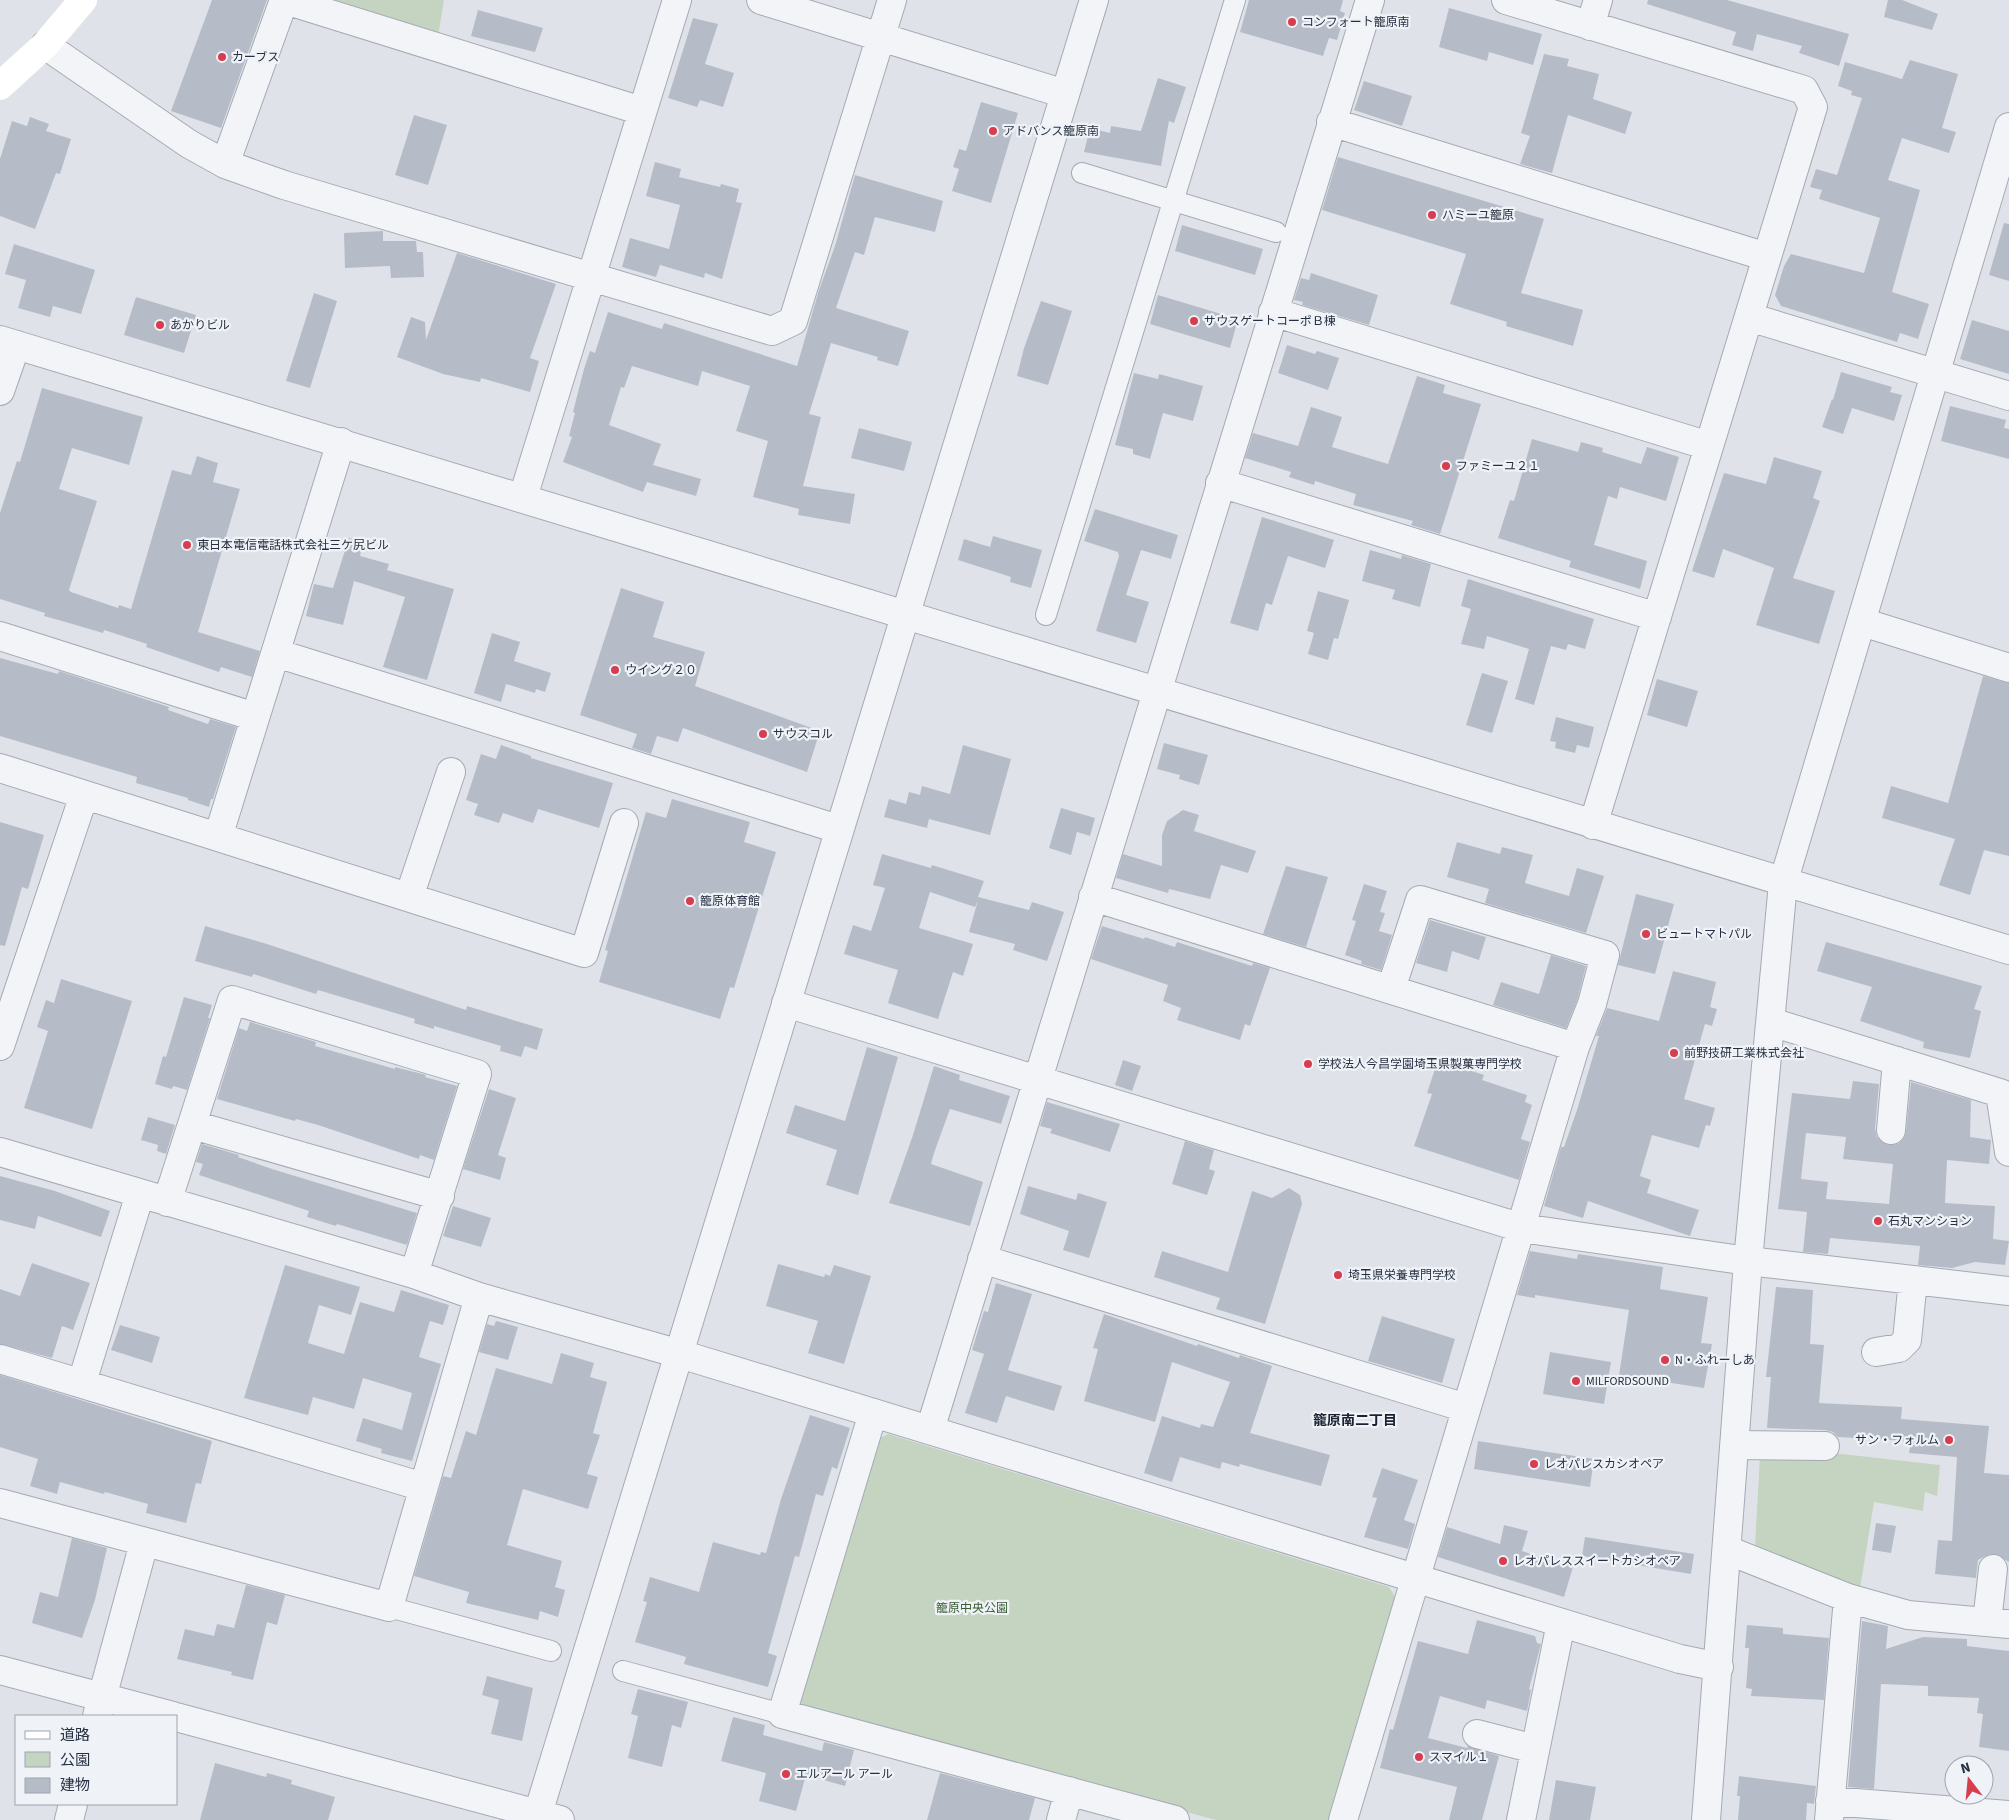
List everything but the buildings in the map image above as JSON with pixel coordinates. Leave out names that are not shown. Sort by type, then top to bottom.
[{"type":"main road","points":[[0,86],[45,45],[84,0]]},
{"type":"street","points":[[225,164],[284,0],[642,111]]},
{"type":"street","points":[[523,497],[677,0]]},
{"type":"street","points":[[760,0],[1065,94]]},
{"type":"street","points":[[45,45],[189,144],[225,164],[284,185],[772,331],[793,321],[892,0]]},
{"type":"street","points":[[178,1718],[545,1818],[680,1354],[838,829],[906,616],[1094,0]]},
{"type":"street","points":[[1046,615],[1235,0]]},
{"type":"street","points":[[930,1430],[1370,0]]},
{"type":"street","points":[[1506,0],[1804,90],[1813,107],[1593,825]]},
{"type":"street","points":[[1590,26],[1598,0]]},
{"type":"street","points":[[1331,122],[1767,257]]},
{"type":"street","points":[[1706,1820],[1728,1550],[1748,1261],[1783,884],[2009,127]]},
{"type":"street","points":[[1082,173],[1276,232]]},
{"type":"street","points":[[1273,312],[1709,446]]},
{"type":"street","points":[[1749,317],[2009,396]]},
{"type":"street","points":[[0,391],[8,342],[523,497],[1783,884],[2009,950]]},
{"type":"street","points":[[218,837],[341,442]]},
{"type":"street","points":[[1220,483],[1657,617]]},
{"type":"street","points":[[1862,622],[2009,668]]},
{"type":"street","points":[[0,636],[255,717]]},
{"type":"street","points":[[276,653],[838,829]]},
{"type":"street","points":[[0,768],[584,952],[624,823]]},
{"type":"street","points":[[410,897],[451,772]]},
{"type":"street","points":[[0,1046],[84,795]]},
{"type":"street","points":[[1093,897],[1575,1047]]},
{"type":"street","points":[[1343,1820],[1575,1047],[1592,1004],[1605,955],[1420,900],[1391,989]]},
{"type":"street","points":[[167,1202],[232,1000],[477,1074],[414,1274]]},
{"type":"street","points":[[786,1003],[1522,1228],[1748,1261],[2009,1291]]},
{"type":"street","points":[[1771,1022],[2000,1093],[2009,1152]]},
{"type":"street","points":[[1891,1130],[1897,1061]]},
{"type":"street","points":[[193,1125],[440,1196]]},
{"type":"street","points":[[0,1152],[414,1274],[479,1297],[680,1354],[1680,1659],[1719,1667]]},
{"type":"street","points":[[82,1382],[140,1194]]},
{"type":"street","points":[[982,1259],[1466,1408]]},
{"type":"street","points":[[1876,1352],[1899,1348],[1907,1340],[1913,1280]]},
{"type":"street","points":[[389,1607],[479,1297]]},
{"type":"street","points":[[0,1359],[82,1382],[423,1487]]},
{"type":"street","points":[[782,1714],[874,1413]]},
{"type":"street","points":[[1735,1445],[1825,1446]]},
{"type":"street","points":[[0,1503],[551,1651]]},
{"type":"street","points":[[99,1707],[144,1543]]},
{"type":"street","points":[[1728,1550],[1848,1598],[1908,1614],[1998,1623],[1993,1569]]},
{"type":"street","points":[[1848,1598],[1830,1810],[2002,1816]]},
{"type":"street","points":[[1521,1820],[1561,1623]]},
{"type":"street","points":[[0,1670],[99,1707],[160,1715]]},
{"type":"street","points":[[623,1671],[1175,1820]]},
{"type":"street","points":[[1477,1734],[1535,1749]]},
{"type":"street","points":[[1061,1820],[1069,1791]]},
{"type":"street","points":[[69,1820],[73,1805]]},
{"type":"green space","points":[[320,0],[444,0],[438,36]]},
{"type":"green space","name":"籠原中央公園","points":[[888,1434],[1389,1587],[1397,1600],[1331,1820],[1216,1820],[803,1708],[797,1696],[875,1441]]},
{"type":"green space","points":[[1842,1454],[1940,1465],[1937,1496],[1925,1492],[1923,1511],[1874,1502],[1860,1589],[1755,1547],[1760,1456]]},
{"type":"place","name":"コンフォート籠原南","points":[[1292,22]]},
{"type":"place","name":"カーブス","points":[[222,57]]},
{"type":"place","name":"アドバンス籠原南","points":[[993,131]]},
{"type":"place","name":"ハミーユ籠原","points":[[1432,215]]},
{"type":"place","name":"サウスゲートコーポＢ棟","points":[[1194,321]]},
{"type":"place","name":"あかりビル","points":[[160,325]]},
{"type":"place","name":"ファミーユ２１","points":[[1446,466]]},
{"type":"place","name":"東日本電信電話株式会社三ケ尻ビル","points":[[187,545]]},
{"type":"place","name":"ウイング２０","points":[[615,670]]},
{"type":"place","name":"サウスコル","points":[[763,734]]},
{"type":"place","name":"籠原体育館","points":[[690,901]]},
{"type":"place","name":"ビュートマトパル","points":[[1646,934]]},
{"type":"place","name":"前野技研工業株式会社","points":[[1674,1053]]},
{"type":"place","name":"学校法人今昌学園埼玉県製菓専門学校","points":[[1308,1064]]},
{"type":"place","name":"石丸マンション","points":[[1878,1221]]},
{"type":"place","name":"埼玉県栄養専門学校","points":[[1338,1275]]},
{"type":"place","name":"N・ふれーしあ","points":[[1665,1360]]},
{"type":"place","name":"MILFORDSOUND","points":[[1576,1381]]},
{"type":"place","name":"サン・フォルム","points":[[1949,1440]]},
{"type":"place","name":"レオパレスカシオペア","points":[[1534,1464]]},
{"type":"place","name":"レオパレススイートカシオペア","points":[[1503,1561]]},
{"type":"place","name":"スマイル１","points":[[1419,1757]]},
{"type":"place","name":"エルアール アール","points":[[786,1774]]},
{"type":"district","name":"籠原南二丁目","points":[[1355,1421]]}]
